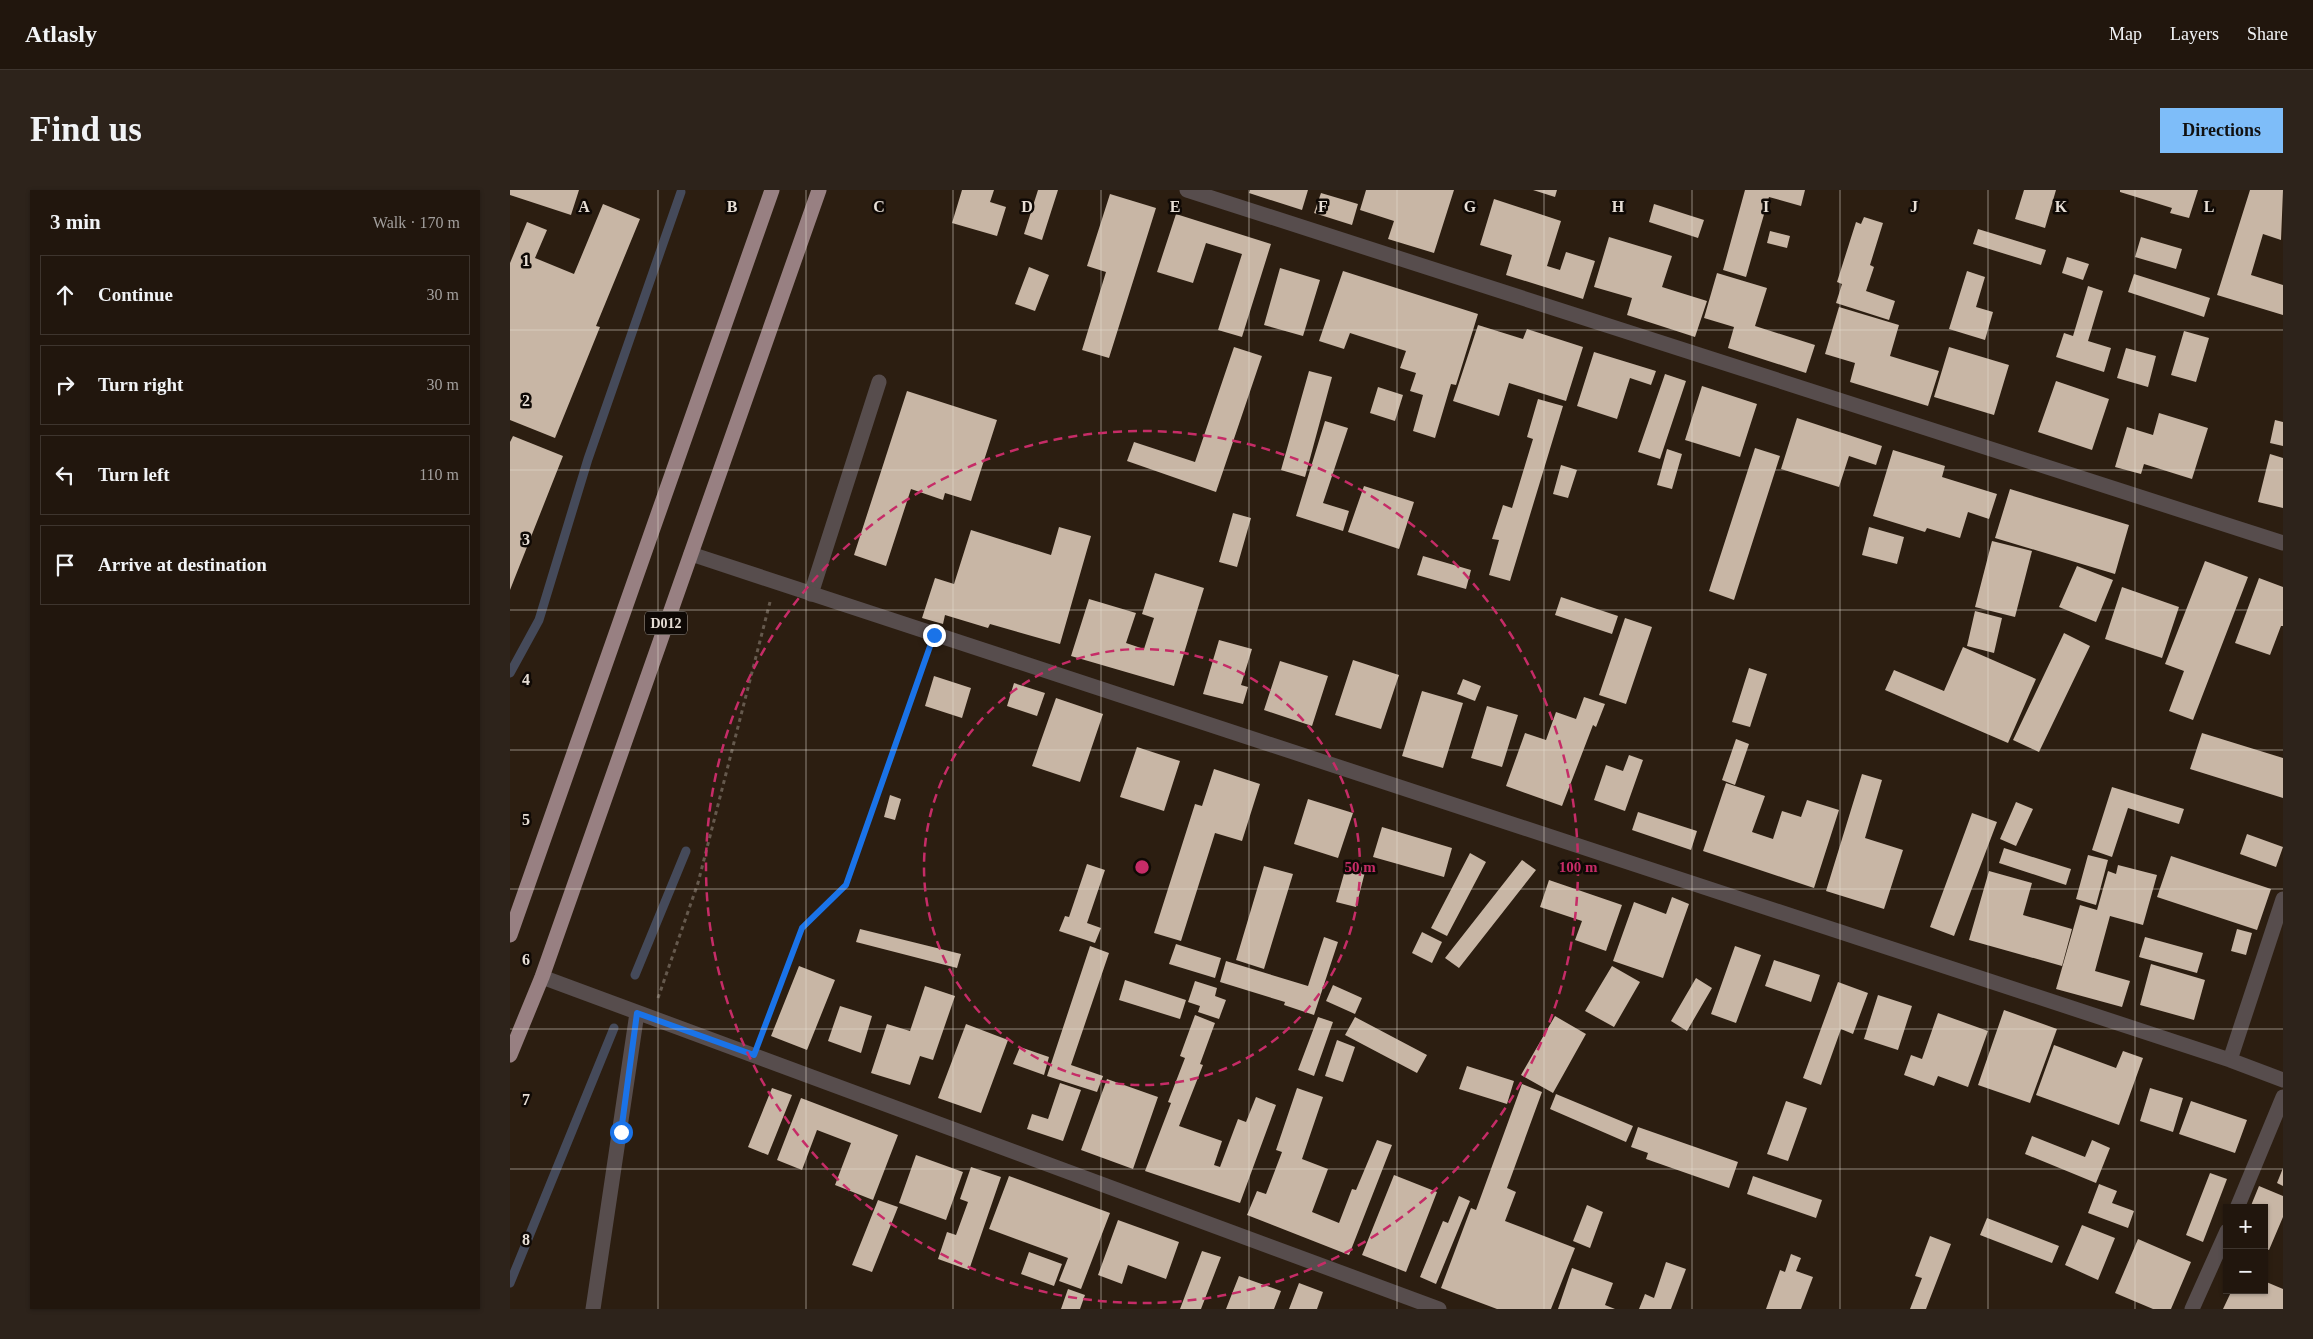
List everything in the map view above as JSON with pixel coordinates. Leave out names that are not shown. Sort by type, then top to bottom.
[{"type":"highway","name":"D012","points":[[510,936],[772,190]]},
{"type":"highway","name":"D012","points":[[510,1055],[542,977],[819,190]]},
{"type":"street","points":[[1187,190],[2283,543]]},
{"type":"street","points":[[811,594],[879,382]]},
{"type":"street","points":[[690,554],[2230,1060],[2283,1080]]},
{"type":"street","points":[[2230,1060],[2283,899]]},
{"type":"street","points":[[542,977],[1439,1309]]},
{"type":"street","points":[[593,1309],[621,1132],[644,1015]]},
{"type":"street","points":[[2238,1204],[2283,1097]]},
{"type":"street","points":[[2192,1309],[2223,1240]]},
{"type":"path","points":[[644,1015],[698,883],[775,582]]},
{"type":"path","points":[[754,1055],[802,928],[846,885],[934,635]]},
{"type":"building","points":[[510,190],[579,190],[571,215],[510,195]]},
{"type":"building","points":[[962,190],[994,190],[990,202],[1006,207],[997,236],[952,223]]},
{"type":"building","points":[[1038,190],[1058,190],[1042,240],[1024,234]]},
{"type":"building","points":[[1250,190],[1308,190],[1302,210],[1249,193]]},
{"type":"building","points":[[1366,190],[1454,190],[1434,253],[1388,239],[1394,221],[1360,210]]},
{"type":"building","points":[[1533,190],[1557,190],[1555,197]]},
{"type":"building","points":[[1745,190],[1805,190],[1801,206],[1769,197],[1746,277],[1723,270]]},
{"type":"building","points":[[2024,190],[2056,190],[2045,228],[2015,219]]},
{"type":"building","points":[[2120,190],[2198,190],[2189,218],[2170,213],[2172,208],[2120,192]]},
{"type":"building","points":[[2250,190],[2283,190],[2281,240],[2263,234],[2251,275],[2283,285],[2283,315],[2217,295]]},
{"type":"building","points":[[1321,193],[1358,204],[1352,225],[1314,213]]},
{"type":"building","points":[[1110,194],[1156,208],[1109,358],[1082,350],[1106,272],[1087,266]]},
{"type":"building","points":[[1494,199],[1561,221],[1547,266],[1560,270],[1566,252],[1595,261],[1583,299],[1506,275],[1512,255],[1480,245]]},
{"type":"building","points":[[603,204],[640,219],[596,326],[600,327],[555,438],[510,420],[510,263],[527,222],[547,230],[535,258],[574,274]]},
{"type":"building","points":[[1654,204],[1704,220],[1698,238],[1649,222]]},
{"type":"building","points":[[1176,214],[1271,244],[1242,337],[1218,330],[1242,254],[1206,243],[1193,283],[1157,272]]},
{"type":"building","points":[[1864,217],[1883,223],[1870,265],[1874,267],[1866,291],[1895,301],[1889,320],[1836,303],[1842,284],[1837,282],[1856,222],[1861,224]]},
{"type":"building","points":[[1978,229],[2046,250],[2041,265],[1973,244]]},
{"type":"building","points":[[1770,231],[1790,236],[1787,248],[1767,243]]},
{"type":"building","points":[[1609,237],[1672,256],[1662,287],[1707,301],[1695,337],[1627,315],[1632,298],[1594,287]]},
{"type":"building","points":[[2141,237],[2182,249],[2176,269],[2135,257]]},
{"type":"building","points":[[2067,257],[2089,264],[2083,280],[2062,273]]},
{"type":"building","points":[[1029,267],[1049,275],[1035,311],[1015,304]]},
{"type":"building","points":[[1280,268],[1320,280],[1303,336],[1264,325]]},
{"type":"building","points":[[1343,271],[1478,314],[1456,385],[1451,384],[1435,438],[1413,431],[1423,395],[1410,391],[1416,373],[1400,368],[1406,351],[1350,333],[1344,349],[1319,341]]},
{"type":"building","points":[[1967,271],[1985,277],[1976,307],[1993,312],[1985,340],[1949,329]]},
{"type":"building","points":[[1717,273],[1767,288],[1755,326],[1815,345],[1806,373],[1728,348],[1734,327],[1704,318]]},
{"type":"building","points":[[2134,274],[2210,298],[2204,317],[2128,292]]},
{"type":"building","points":[[2088,286],[2103,291],[2088,341],[2111,348],[2104,372],[2056,357],[2064,333],[2073,336]]},
{"type":"building","points":[[1839,307],[1899,325],[1890,356],[1939,371],[1928,406],[1850,382],[1855,363],[1825,354]]},
{"type":"building","points":[[1478,325],[1523,339],[1527,329],[1583,347],[1566,401],[1509,383],[1499,416],[1453,401]]},
{"type":"building","points":[[2184,331],[2209,338],[2196,382],[2171,375]]},
{"type":"building","points":[[1234,347],[1262,356],[1216,492],[1127,461],[1134,442],[1195,462]]},
{"type":"building","points":[[1949,347],[2009,365],[1994,415],[1934,397]]},
{"type":"building","points":[[2126,348],[2156,356],[2148,387],[2117,378]]},
{"type":"building","points":[[1594,352],[1656,371],[1651,385],[1630,378],[1617,419],[1577,406]]},
{"type":"building","points":[[1309,371],[1332,377],[1305,477],[1281,470]]},
{"type":"building","points":[[1665,374],[1686,381],[1660,459],[1638,452]]},
{"type":"building","points":[[2056,381],[2109,399],[2092,450],[2038,432]]},
{"type":"building","points":[[1702,386],[1757,404],[1740,457],[1685,440]]},
{"type":"building","points":[[1378,387],[1403,395],[1395,421],[1370,413]]},
{"type":"building","points":[[907,391],[997,420],[971,501],[945,493],[943,500],[911,489],[886,566],[854,555]]},
{"type":"building","points":[[1538,399],[1563,406],[1510,581],[1489,575],[1499,540],[1492,539],[1503,505],[1512,508],[1533,439],[1527,437]]},
{"type":"building","points":[[2159,413],[2208,428],[2192,479],[2144,464],[2141,474],[2115,467],[2127,427],[2153,435]]},
{"type":"building","points":[[1797,418],[1882,446],[1876,465],[1849,456],[1839,487],[1781,469]]},
{"type":"building","points":[[2275,420],[2283,422],[2283,446],[2270,443]]},
{"type":"building","points":[[1325,421],[1348,428],[1323,503],[1349,511],[1343,531],[1296,516]]},
{"type":"building","points":[[513,436],[563,456],[510,590],[510,442]]},
{"type":"building","points":[[1755,448],[1780,456],[1734,600],[1709,591]]},
{"type":"building","points":[[1667,449],[1682,454],[1672,489],[1657,485]]},
{"type":"building","points":[[1893,450],[1945,466],[1942,477],[1997,494],[1989,519],[1968,512],[1960,538],[1927,528],[1925,532],[1873,516]]},
{"type":"building","points":[[2270,454],[2283,458],[2283,508],[2258,502]]},
{"type":"building","points":[[1561,465],[1577,470],[1568,498],[1553,494]]},
{"type":"building","points":[[1364,486],[1414,502],[1399,549],[1348,532]]},
{"type":"building","points":[[2010,489],[2129,525],[2115,574],[1995,538]]},
{"type":"building","points":[[1233,513],[1251,518],[1237,567],[1219,562]]},
{"type":"building","points":[[1059,527],[1091,536],[1060,644],[990,624],[988,628],[945,615],[943,624],[922,618],[935,578],[954,584],[971,530],[1051,555]]},
{"type":"building","points":[[1869,527],[1904,537],[1897,564],[1862,555]]},
{"type":"building","points":[[1992,541],[2032,551],[2015,617],[1975,607]]},
{"type":"building","points":[[1423,556],[1471,570],[1466,589],[1417,575]]},
{"type":"building","points":[[2205,561],[2248,577],[2193,720],[2169,711],[2184,671],[2165,664]]},
{"type":"building","points":[[2077,566],[2113,580],[2096,622],[2059,607]]},
{"type":"building","points":[[1155,573],[1204,588],[1174,686],[1071,656],[1089,599],[1136,613],[1126,643],[1144,649],[1154,618],[1142,614]]},
{"type":"building","points":[[2259,578],[2283,587],[2283,626],[2281,626],[2270,655],[2235,643]]},
{"type":"building","points":[[2122,587],[2179,607],[2162,658],[2105,639]]},
{"type":"building","points":[[1561,597],[1618,616],[1612,634],[1555,615]]},
{"type":"building","points":[[1975,611],[2002,618],[1994,653],[1967,646]]},
{"type":"building","points":[[1625,618],[1652,627],[1626,704],[1599,695]]},
{"type":"building","points":[[2064,633],[2090,646],[2039,752],[2013,740]]},
{"type":"building","points":[[1219,640],[1252,649],[1241,685],[1248,687],[1243,704],[1203,694]]},
{"type":"building","points":[[1963,647],[2036,679],[2008,743],[1885,690],[1894,670],[1944,691]]},
{"type":"building","points":[[1353,660],[1399,675],[1381,729],[1335,715]]},
{"type":"building","points":[[1280,661],[1328,676],[1312,726],[1264,710]]},
{"type":"building","points":[[1749,668],[1767,674],[1750,727],[1732,722]]},
{"type":"building","points":[[934,676],[971,688],[962,718],[925,706]]},
{"type":"building","points":[[1463,679],[1481,686],[1475,701],[1457,694]]},
{"type":"building","points":[[1014,683],[1045,693],[1037,716],[1007,706]]},
{"type":"building","points":[[1422,691],[1463,703],[1443,768],[1402,756]]},
{"type":"building","points":[[1584,697],[1605,704],[1596,727],[1593,725],[1562,806],[1506,786],[1525,733],[1546,740],[1556,712],[1576,719]]},
{"type":"building","points":[[1056,698],[1103,714],[1080,782],[1032,766]]},
{"type":"building","points":[[1487,706],[1518,715],[1502,767],[1471,758]]},
{"type":"building","points":[[2202,733],[2283,758],[2283,798],[2190,769]]},
{"type":"building","points":[[1736,739],[1749,744],[1735,785],[1722,780]]},
{"type":"building","points":[[1137,747],[1180,761],[1164,811],[1120,797]]},
{"type":"building","points":[[1629,755],[1643,760],[1625,811],[1594,800],[1606,765],[1623,771]]},
{"type":"building","points":[[1214,769],[1260,784],[1242,841],[1215,833],[1181,941],[1154,933],[1195,804],[1202,806]]},
{"type":"building","points":[[1862,774],[1882,780],[1865,838],[1903,850],[1884,909],[1826,891]]},
{"type":"building","points":[[1726,783],[1765,796],[1752,832],[1773,839],[1782,811],[1801,817],[1807,800],[1839,810],[1814,888],[1703,851]]},
{"type":"building","points":[[2112,787],[2184,809],[2179,824],[2128,808],[2112,857],[2092,850]]},
{"type":"building","points":[[890,795],[901,799],[895,820],[884,817]]},
{"type":"building","points":[[1308,799],[1353,813],[1338,858],[1294,844]]},
{"type":"building","points":[[2016,802],[2033,809],[2016,846],[2000,839]]},
{"type":"building","points":[[1638,812],[1697,831],[1691,850],[1632,830]]},
{"type":"building","points":[[1972,813],[1997,822],[1954,936],[1930,927]]},
{"type":"building","points":[[1382,827],[1452,848],[1444,877],[1373,857]]},
{"type":"building","points":[[2247,834],[2283,847],[2276,867],[2240,854]]},
{"type":"building","points":[[2004,848],[2071,869],[2066,885],[1999,863]]},
{"type":"building","points":[[1470,853],[1486,862],[1447,936],[1431,928]]},
{"type":"building","points":[[2088,855],[2108,860],[2096,905],[2076,899]]},
{"type":"building","points":[[2171,856],[2271,889],[2257,930],[2157,897]]},
{"type":"building","points":[[1522,860],[1536,870],[1459,968],[1445,958]]},
{"type":"building","points":[[1347,863],[1366,868],[1356,907],[1336,902]]},
{"type":"building","points":[[1087,864],[1105,870],[1087,923],[1101,928],[1095,943],[1059,931],[1065,916],[1069,917]]},
{"type":"building","points":[[2118,865],[2157,875],[2143,925],[2110,916],[2095,971],[2130,981],[2122,1007],[2056,989],[2080,905],[2097,910],[2108,871],[2116,874]]},
{"type":"building","points":[[1264,866],[1293,874],[1264,969],[1236,960]]},
{"type":"building","points":[[1989,871],[2032,883],[2023,915],[2072,929],[2062,966],[1969,940]]},
{"type":"building","points":[[1549,880],[1622,905],[1606,951],[1575,940],[1582,921],[1540,907]]},
{"type":"building","points":[[1672,897],[1689,904],[1663,978],[1613,961],[1634,902],[1666,914]]},
{"type":"building","points":[[860,929],[961,954],[957,968],[856,942]]},
{"type":"building","points":[[2237,929],[2252,933],[2246,955],[2231,951]]},
{"type":"building","points":[[1422,932],[1442,942],[1432,963],[1412,953]]},
{"type":"building","points":[[1324,937],[1338,942],[1314,1015],[1284,1005],[1285,1002],[1220,982],[1226,961],[1308,986]]},
{"type":"building","points":[[2145,937],[2203,953],[2197,973],[2139,957]]},
{"type":"building","points":[[1176,944],[1221,958],[1215,978],[1169,964]]},
{"type":"building","points":[[1090,946],[1109,953],[1071,1065],[1103,1076],[1097,1092],[1047,1076]]},
{"type":"building","points":[[1735,946],[1761,955],[1736,1023],[1711,1014]]},
{"type":"building","points":[[1774,960],[1820,975],[1811,1002],[1765,986]]},
{"type":"building","points":[[2151,964],[2205,980],[2194,1020],[2140,1005]]},
{"type":"building","points":[[799,966],[835,980],[807,1050],[771,1036]]},
{"type":"building","points":[[1612,966],[1640,982],[1614,1027],[1585,1011]]},
{"type":"building","points":[[1696,978],[1712,988],[1687,1031],[1671,1021]]},
{"type":"building","points":[[1125,980],[1186,1000],[1180,1019],[1119,1000]]},
{"type":"building","points":[[1195,981],[1217,988],[1215,996],[1226,1000],[1219,1019],[1198,1012],[1200,1006],[1188,1002]]},
{"type":"building","points":[[1838,982],[1868,993],[1853,1034],[1841,1029],[1821,1085],[1803,1078]]},
{"type":"building","points":[[1333,985],[1362,998],[1355,1014],[1326,1001]]},
{"type":"building","points":[[925,986],[955,996],[933,1060],[920,1056],[910,1085],[871,1073],[887,1024],[910,1031]]},
{"type":"building","points":[[1878,995],[1912,1006],[1898,1050],[1864,1039]]},
{"type":"building","points":[[840,1006],[872,1016],[861,1053],[828,1041]]},
{"type":"building","points":[[2004,1010],[2057,1029],[2030,1103],[1978,1085]]},
{"type":"building","points":[[1938,1013],[1988,1031],[1968,1087],[1938,1076],[1934,1086],[1904,1075],[1911,1055],[1922,1059]]},
{"type":"building","points":[[1195,1015],[1215,1023],[1200,1064],[1203,1065],[1179,1126],[1222,1141],[1214,1165],[1220,1167],[1238,1119],[1246,1122],[1256,1097],[1276,1105],[1240,1203],[1145,1171],[1171,1103],[1168,1102],[1185,1058],[1180,1056]]},
{"type":"building","points":[[1555,1016],[1586,1034],[1553,1093],[1521,1075]]},
{"type":"building","points":[[1318,1017],[1333,1022],[1314,1076],[1298,1070]]},
{"type":"building","points":[[1355,1017],[1427,1055],[1417,1073],[1345,1035]]},
{"type":"building","points":[[966,1024],[1008,1040],[981,1113],[938,1098]]},
{"type":"building","points":[[1337,1040],[1355,1047],[1343,1082],[1325,1076]]},
{"type":"building","points":[[2054,1045],[2116,1068],[2123,1051],[2143,1058],[2119,1125],[2036,1095]]},
{"type":"building","points":[[1020,1047],[1049,1057],[1044,1075],[1013,1064]]},
{"type":"building","points":[[1467,1066],[1514,1081],[1507,1104],[1459,1089]]},
{"type":"building","points":[[1107,1079],[1158,1097],[1133,1169],[1081,1150]]},
{"type":"building","points":[[1060,1083],[1081,1090],[1063,1141],[1027,1129],[1032,1114],[1048,1119]]},
{"type":"building","points":[[1522,1084],[1542,1092],[1507,1188],[1516,1192],[1505,1221],[1575,1248],[1551,1309],[1497,1309],[1441,1288],[1471,1208],[1476,1210]]},
{"type":"building","points":[[772,1088],[792,1095],[768,1155],[748,1147]]},
{"type":"building","points":[[1297,1088],[1323,1097],[1302,1159],[1328,1169],[1312,1212],[1339,1223],[1352,1189],[1356,1190],[1377,1140],[1392,1145],[1349,1255],[1247,1215],[1257,1191],[1266,1194],[1282,1152],[1276,1150]]},
{"type":"building","points":[[2150,1088],[2183,1098],[2173,1132],[2140,1121]]},
{"type":"building","points":[[1556,1094],[1633,1126],[1626,1142],[1550,1109]]},
{"type":"building","points":[[801,1098],[898,1135],[873,1200],[835,1185],[851,1143],[817,1130],[802,1170],[777,1160]]},
{"type":"building","points":[[1786,1101],[1807,1108],[1788,1161],[1767,1154]]},
{"type":"building","points":[[2191,1101],[2247,1120],[2235,1153],[2179,1134]]},
{"type":"building","points":[[1638,1127],[1738,1162],[1729,1188],[1646,1159],[1648,1153],[1631,1147]]},
{"type":"building","points":[[2032,1136],[2085,1157],[2092,1140],[2110,1148],[2096,1183],[2025,1154]]},
{"type":"building","points":[[916,1155],[963,1172],[946,1220],[899,1203]]},
{"type":"building","points":[[971,1167],[1001,1177],[969,1270],[938,1259],[947,1232],[956,1235],[968,1202],[960,1199]]},
{"type":"building","points":[[2283,1168],[2283,1186],[2277,1183]]},
{"type":"building","points":[[2210,1173],[2227,1179],[2203,1242],[2186,1235]]},
{"type":"building","points":[[1394,1175],[1437,1192],[1406,1272],[1362,1255]]},
{"type":"building","points":[[1009,1176],[1110,1213],[1081,1289],[1059,1281],[1068,1258],[989,1229]]},
{"type":"building","points":[[1753,1176],[1822,1200],[1816,1218],[1747,1194]]},
{"type":"building","points":[[2099,1184],[2117,1191],[2112,1203],[2134,1211],[2128,1228],[2088,1213]]},
{"type":"building","points":[[2259,1186],[2283,1196],[2283,1217],[2269,1250],[2268,1204],[2252,1204]]},
{"type":"building","points":[[1459,1196],[1470,1201],[1436,1284],[1420,1277],[1443,1221],[1448,1223]]},
{"type":"building","points":[[878,1200],[898,1207],[872,1272],[852,1265]]},
{"type":"building","points":[[1587,1205],[1603,1212],[1590,1248],[1573,1241]]},
{"type":"building","points":[[1987,1218],[2059,1246],[2052,1263],[1980,1235]]},
{"type":"building","points":[[1118,1220],[1179,1242],[1166,1279],[1128,1265],[1122,1284],[1098,1275]]},
{"type":"building","points":[[2082,1225],[2115,1238],[2098,1280],[2065,1265]]},
{"type":"building","points":[[1930,1236],[1951,1244],[1926,1309],[1910,1309],[1922,1278],[1915,1276]]},
{"type":"building","points":[[2138,1239],[2191,1262],[2171,1309],[2153,1309],[2115,1293]]},
{"type":"building","points":[[1202,1251],[1221,1257],[1201,1309],[1180,1309]]},
{"type":"building","points":[[1029,1252],[1062,1264],[1054,1286],[1021,1274]]},
{"type":"building","points":[[1791,1254],[1801,1258],[1796,1271],[1813,1277],[1801,1309],[1766,1309],[1780,1270],[1785,1272]]},
{"type":"building","points":[[1666,1262],[1686,1269],[1671,1309],[1639,1309],[1645,1294],[1654,1298]]},
{"type":"building","points":[[1572,1268],[1613,1283],[1605,1305],[1615,1309],[1558,1309]]},
{"type":"building","points":[[1239,1276],[1281,1291],[1274,1309],[1226,1309]]},
{"type":"building","points":[[1299,1283],[1323,1292],[1317,1309],[1289,1309]]},
{"type":"building","points":[[2268,1283],[2283,1289],[2283,1309],[2223,1309],[2230,1294],[2268,1294]]},
{"type":"building","points":[[1068,1289],[1085,1295],[1080,1309],[1061,1309]]},
{"type":"waterway","points":[[510,673],[539,620],[588,459],[681,192]]},
{"type":"waterway","points":[[635,975],[686,851]]},
{"type":"waterway","points":[[510,1283],[614,1028]]},
{"type":"route","points":[[621,1132],[637,1013],[754,1055],[802,928],[846,885],[934,635]]}]
